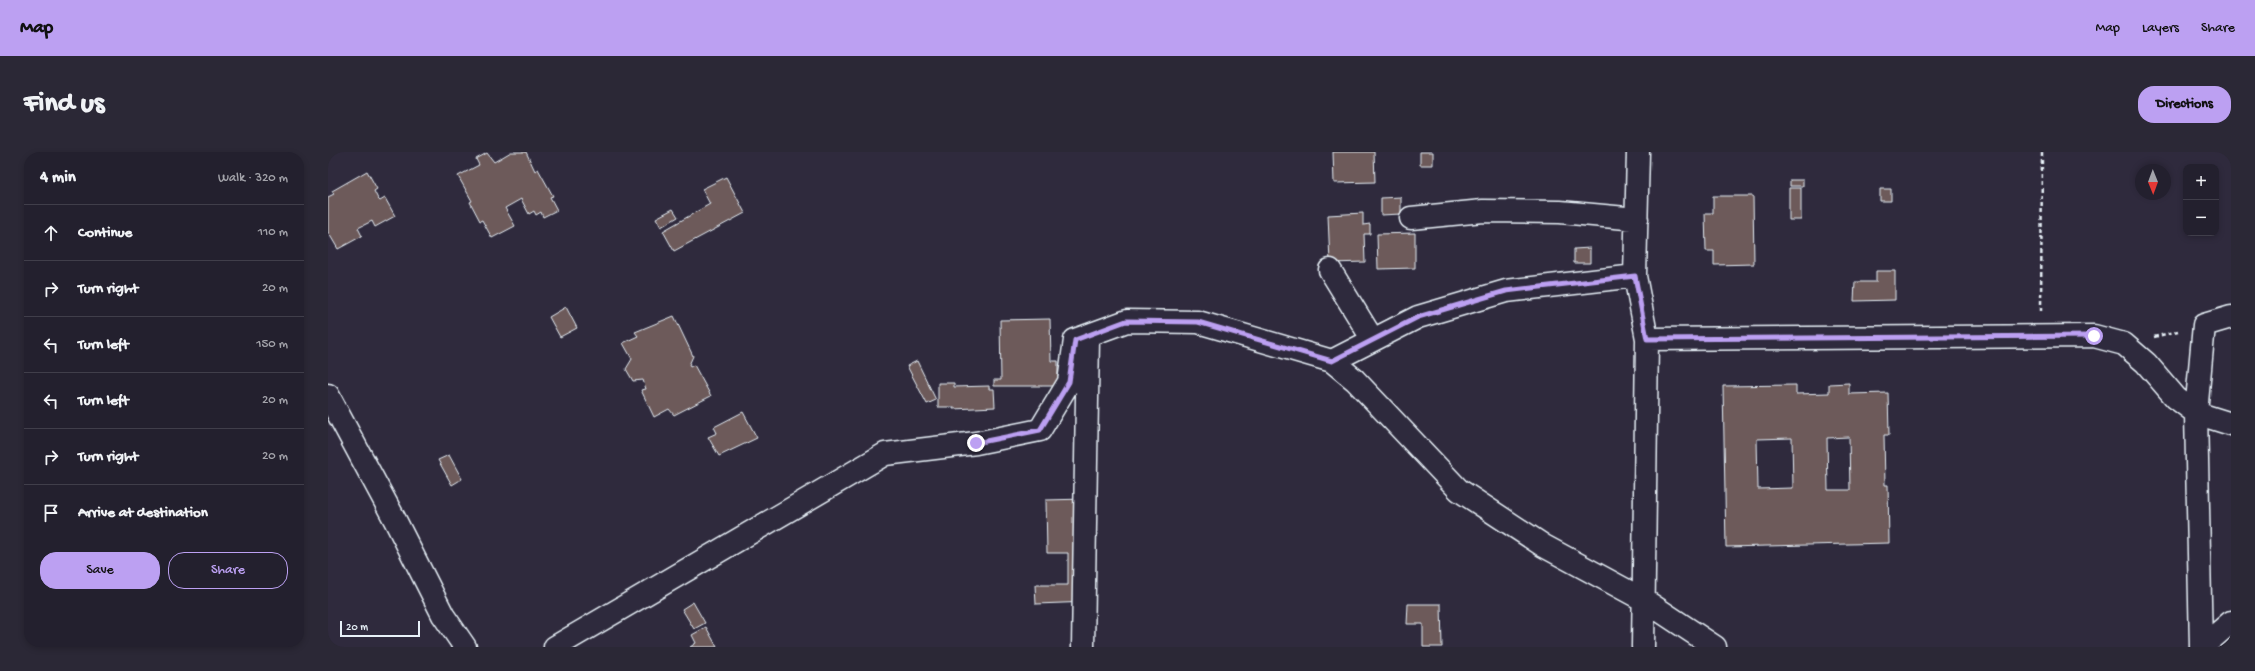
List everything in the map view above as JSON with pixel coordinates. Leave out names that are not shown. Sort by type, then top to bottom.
[{"type":"street","points":[[1638,152],[1635,276],[1647,339],[1643,647]]},
{"type":"street","points":[[1411,218],[1482,211],[1560,212],[1637,219]]},
{"type":"street","points":[[1330,270],[1373,340]]},
{"type":"street","points":[[1332,361],[1418,317],[1506,291],[1635,276]]},
{"type":"street","points":[[2202,647],[2196,413],[2204,325],[2231,317]]},
{"type":"street","points":[[554,647],[885,454],[976,443],[1040,430],[1069,382],[1075,340],[1126,321],[1198,322],[1332,361],[1355,380],[1459,490],[1544,546],[1644,600],[1715,647]]},
{"type":"street","points":[[1083,647],[1088,336]]},
{"type":"street","points":[[1647,339],[2094,336],[2124,344],[2146,363],[2176,398],[2196,413],[2231,424]]},
{"type":"street","points":[[328,395],[395,520],[442,615],[465,647]]},
{"type":"street","points":[[2202,647],[2231,622]]},
{"type":"path","points":[[2040,337],[2042,152]]},
{"type":"path","points":[[2124,344],[2204,325]]},
{"type":"building","points":[[511,152],[526,152],[535,171],[538,169],[553,196],[550,197],[557,210],[543,217],[541,212],[536,215],[534,211],[529,214],[521,199],[505,208],[515,226],[492,238],[482,220],[480,221],[470,202],[472,201],[458,176],[479,165],[476,159],[487,153],[494,162]]},
{"type":"building","points":[[1333,152],[1374,152],[1375,182],[1334,183]]},
{"type":"building","points":[[1420,152],[1433,152],[1433,165],[1420,165]]},
{"type":"building","points":[[367,171],[377,189],[374,191],[378,199],[380,201],[385,198],[395,216],[375,227],[372,221],[358,228],[362,236],[338,249],[328,232],[328,197],[334,194],[332,191]]},
{"type":"building","points":[[726,177],[745,213],[674,251],[663,231],[710,204],[702,189]]},
{"type":"building","points":[[1790,180],[1803,180],[1803,186],[1790,186]]},
{"type":"building","points":[[1789,188],[1801,188],[1801,220],[1789,220]]},
{"type":"building","points":[[1880,189],[1891,189],[1891,201],[1880,201]]},
{"type":"building","points":[[1713,196],[1753,196],[1754,264],[1714,265],[1714,251],[1706,251],[1705,213],[1713,213]]},
{"type":"building","points":[[1401,197],[1401,214],[1381,215],[1381,198]]},
{"type":"building","points":[[673,209],[678,217],[661,227],[656,218]]},
{"type":"building","points":[[1363,213],[1363,225],[1370,224],[1370,234],[1364,234],[1365,262],[1330,263],[1328,215]]},
{"type":"building","points":[[1415,233],[1415,268],[1378,269],[1377,234]]},
{"type":"building","points":[[1590,248],[1590,263],[1574,263],[1574,249]]},
{"type":"building","points":[[1876,271],[1895,271],[1895,300],[1854,301],[1855,282],[1876,282]]},
{"type":"building","points":[[566,307],[577,328],[560,337],[549,317]]},
{"type":"building","points":[[674,316],[693,356],[689,365],[690,367],[694,365],[711,396],[674,415],[669,409],[654,417],[641,390],[646,389],[643,380],[633,381],[626,369],[632,359],[623,343],[638,336],[635,332]]},
{"type":"building","points":[[1050,319],[1051,361],[1058,361],[1058,386],[994,386],[994,380],[1001,380],[1000,320]]},
{"type":"building","points":[[917,361],[936,400],[927,404],[907,366]]},
{"type":"building","points":[[938,383],[954,383],[954,387],[989,386],[989,389],[994,389],[995,407],[953,409],[954,407],[938,407]]},
{"type":"building","points":[[1849,383],[1849,394],[1888,393],[1889,435],[1884,435],[1885,485],[1888,485],[1889,543],[1726,547],[1723,386],[1796,385],[1796,394],[1829,393],[1829,384]],"holes":[[[1849,437],[1850,490],[1828,490],[1827,438]],[[1792,438],[1793,488],[1758,489],[1757,439]]]},
{"type":"building","points":[[743,412],[757,438],[719,456],[708,437],[717,433],[714,427]]},
{"type":"building","points":[[449,455],[462,479],[452,485],[438,460]]},
{"type":"building","points":[[1086,499],[1089,602],[1036,604],[1035,585],[1068,585],[1068,553],[1047,553],[1046,500]]},
{"type":"building","points":[[693,602],[705,623],[694,629],[682,609]]},
{"type":"building","points":[[1408,604],[1441,604],[1442,647],[1423,647],[1423,624],[1407,624]]},
{"type":"building","points":[[706,627],[717,647],[690,647],[696,643],[692,635]]},
{"type":"route","points":[[976,443],[1040,430],[1069,382],[1075,340],[1126,321],[1198,322],[1268,341],[1332,361],[1418,317],[1506,291],[1635,276],[1647,339],[2094,336]]}]
